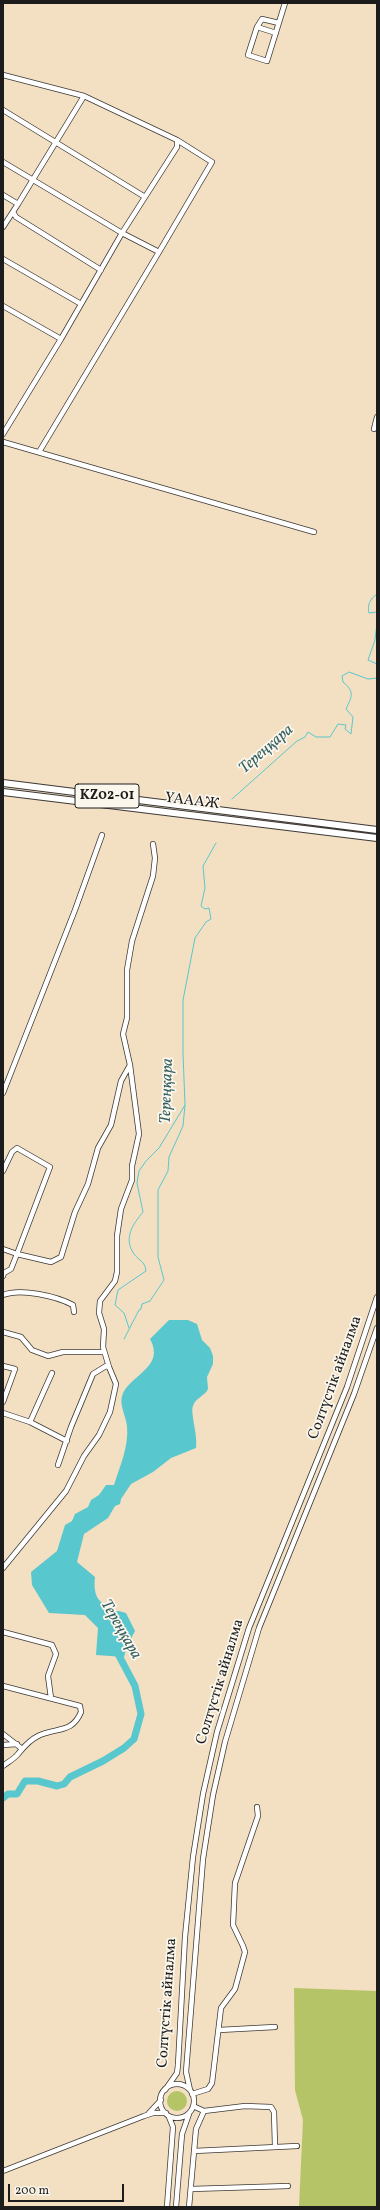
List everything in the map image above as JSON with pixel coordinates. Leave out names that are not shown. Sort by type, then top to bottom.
[{"type":"highway","name":"ҮАААЖ","points":[[3,783],[212,808],[377,830]]},
{"type":"highway","name":"ҮАААЖ","points":[[3,792],[377,838]]},
{"type":"street","points":[[279,23],[262,19],[257,27],[248,56],[267,61],[276,33],[279,23],[285,3]]},
{"type":"street","points":[[257,27],[276,33]]},
{"type":"street","points":[[3,75],[84,96],[178,140],[212,162],[40,452]]},
{"type":"street","points":[[3,228],[84,96]]},
{"type":"street","points":[[3,110],[145,197]]},
{"type":"street","points":[[3,434],[61,339],[122,233],[177,147],[178,140]]},
{"type":"street","points":[[3,162],[122,233],[159,252]]},
{"type":"street","points":[[3,195],[18,204]]},
{"type":"street","points":[[13,212],[16,218],[101,270]]},
{"type":"street","points":[[3,259],[81,304]]},
{"type":"street","points":[[3,306],[61,339]]},
{"type":"street","points":[[374,429],[377,417]]},
{"type":"street","points":[[3,442],[314,532]]},
{"type":"street","points":[[3,1093],[75,910],[102,834]]},
{"type":"street","points":[[3,1568],[66,1491],[84,1456],[105,1424],[113,1403],[116,1384],[104,1352],[104,1329],[99,1313],[100,1301],[115,1281],[117,1272],[117,1236],[120,1209],[132,1180],[132,1166],[139,1134],[130,1065],[123,1034],[127,1018],[127,970],[132,941],[153,876],[155,858],[153,844]]},
{"type":"street","points":[[3,1249],[51,1262],[61,1257],[75,1212],[88,1184],[98,1148],[110,1125],[121,1081],[130,1065]]},
{"type":"street","points":[[3,1171],[12,1152],[17,1148],[50,1166],[11,1269],[4,1273],[3,1276]]},
{"type":"street","points":[[3,1295],[12,1292],[60,1297],[73,1305],[74,1312]]},
{"type":"street","name":"Солтүстік айналма","points":[[165,2090],[177,2073],[185,1937],[193,1857],[203,1794],[217,1732],[249,1628],[347,1387],[377,1297]]},
{"type":"street","name":"Солтүстік айналма","points":[[191,2092],[186,2072],[203,1859],[213,1794],[224,1742],[258,1628],[354,1394],[377,1328]]},
{"type":"street","points":[[3,1332],[21,1337],[32,1350],[48,1356],[63,1352],[104,1352]]},
{"type":"street","points":[[3,1366],[16,1369],[3,1402]]},
{"type":"street","points":[[58,1465],[93,1374],[106,1366],[109,1366]]},
{"type":"street","points":[[30,1422],[52,1373]]},
{"type":"street","points":[[3,1413],[30,1422],[67,1441]]},
{"type":"street","points":[[3,1632],[52,1645],[56,1654],[48,1676],[51,1698]]},
{"type":"street","points":[[3,1686],[80,1706],[82,1712],[79,1719],[70,1727],[39,1735],[20,1746],[3,1745]]},
{"type":"street","points":[[3,1734],[20,1746]]},
{"type":"street","points":[[3,1766],[18,1754],[20,1746]]},
{"type":"street","points":[[144,2116],[152,2111],[161,2100],[165,2090],[174,2085],[180,2085],[191,2092],[208,2089],[212,2083],[221,2008],[235,1989],[243,1962],[244,1946],[233,1925],[235,1883],[258,1816],[257,1807]]},
{"type":"street","points":[[218,2030],[275,2027]]},
{"type":"street","points":[[176,2207],[182,2134],[190,2112],[194,2106],[191,2092]]},
{"type":"street","points":[[161,2100],[167,2114],[172,2120],[173,2127],[167,2207]]},
{"type":"street","points":[[194,2106],[204,2111],[245,2106],[271,2107],[274,2112],[275,2146]]},
{"type":"street","points":[[189,2207],[196,2129],[204,2111]]},
{"type":"street","points":[[3,2171],[153,2113],[167,2114],[180,2118],[190,2112]]},
{"type":"street","points":[[194,2151],[297,2146]]},
{"type":"street","points":[[191,2189],[288,2186]]},
{"type":"green space","points":[[294,1988],[377,1991],[377,2207],[299,2207],[303,2120],[295,2090]]},
{"type":"green space","points":[[177,2091],[184,2094],[187,2101],[184,2108],[177,2111],[170,2108],[167,2101],[170,2094]]},
{"type":"water","points":[[169,1320],[188,1320],[197,1324],[202,1340],[210,1348],[213,1356],[213,1364],[207,1377],[208,1389],[194,1403],[192,1409],[196,1448],[171,1458],[153,1472],[131,1484],[121,1499],[120,1504],[115,1506],[108,1518],[84,1534],[77,1562],[95,1577],[95,1590],[99,1600],[110,1612],[119,1611],[126,1613],[135,1631],[127,1646],[124,1657],[96,1655],[98,1628],[85,1615],[49,1613],[32,1585],[31,1572],[57,1551],[65,1525],[72,1521],[75,1514],[88,1507],[91,1500],[99,1495],[106,1485],[114,1485],[124,1456],[127,1441],[127,1426],[121,1401],[123,1393],[151,1363],[154,1356],[154,1348],[150,1339]]},
{"type":"waterway","name":"Тереңқара","points":[[377,594],[371,600],[368,607],[369,613],[377,612]]},
{"type":"waterway","name":"Тереңқара","points":[[377,623],[375,640],[368,660],[377,664]]},
{"type":"waterway","name":"Тереңқара","points":[[232,799],[297,741],[305,737],[308,732],[316,737],[330,737],[338,724],[346,725],[345,729],[351,734],[353,717],[346,709],[350,701],[351,692],[347,685],[343,682],[342,676],[349,672],[368,679],[377,678]]},
{"type":"waterway","name":"Тереңқара","points":[[124,1339],[139,1310],[141,1309],[142,1304],[150,1301],[164,1280],[158,1257],[158,1190],[168,1171],[169,1157],[183,1126],[185,1105],[183,1000],[195,938],[206,922],[211,919],[209,908],[205,909],[201,906],[205,888],[203,866],[216,843]]},
{"type":"waterway","points":[[129,1328],[124,1313],[115,1305],[118,1290],[146,1271],[143,1263],[134,1254],[129,1242],[129,1237],[133,1226],[143,1212],[137,1183],[139,1171],[146,1161],[159,1148],[185,1105]]},
{"type":"waterway","name":"Тереңқара","points":[[3,1798],[8,1794],[17,1794],[25,1781],[38,1781],[57,1786],[64,1784],[70,1777],[103,1761],[124,1748],[134,1739],[141,1714],[135,1686],[116,1650]]}]
